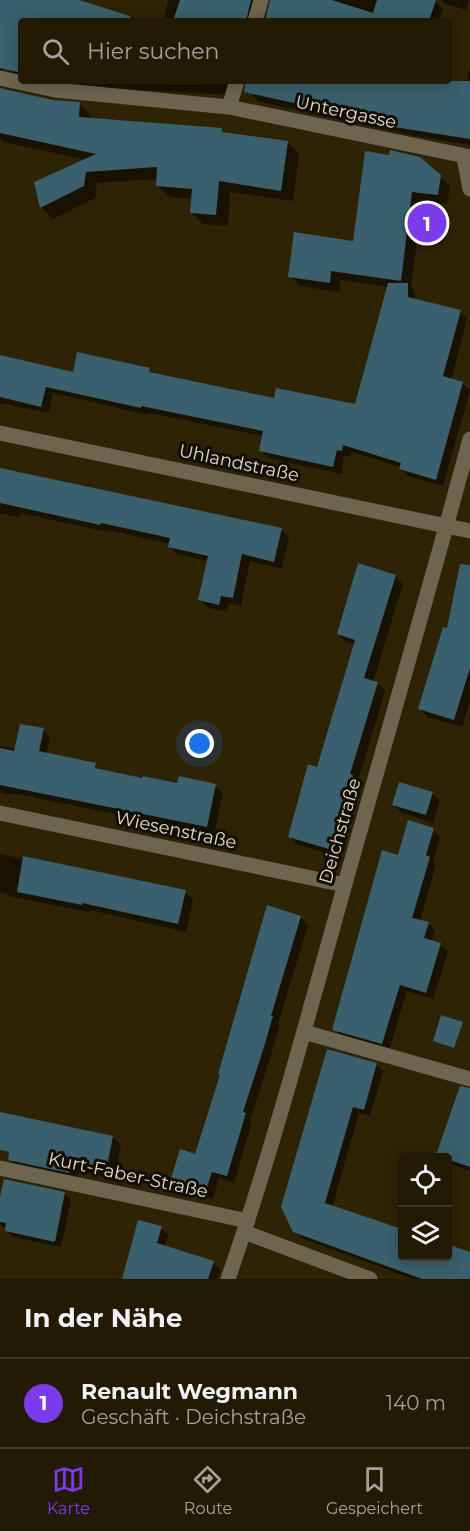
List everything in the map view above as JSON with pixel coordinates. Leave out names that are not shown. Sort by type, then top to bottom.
[{"type":"street","points":[[256,18],[261,0]]},
{"type":"street","name":"Untergasse","points":[[0,78],[18,82]]},
{"type":"street","name":"Untergasse","points":[[28,84],[55,90],[229,107],[467,157]]},
{"type":"street","points":[[229,107],[236,84]]},
{"type":"street","points":[[467,157],[470,189]]},
{"type":"street","name":"Uhlandstraße","points":[[0,433],[470,531]]},
{"type":"street","name":"Deichstraße","points":[[228,1279],[246,1227],[304,1032],[470,439]]},
{"type":"street","name":"Wiesenstraße","points":[[0,813],[345,885]]},
{"type":"street","points":[[304,1032],[470,1079]]},
{"type":"street","name":"Kurt-Faber-Straße","points":[[0,1168],[246,1227]]},
{"type":"street","points":[[246,1227],[370,1279]]},
{"type":"building","points":[[0,0],[79,0],[130,16],[130,18],[18,18],[18,72],[0,68]]},
{"type":"building","points":[[180,0],[251,0],[247,18],[174,18]]},
{"type":"building","points":[[270,0],[332,0],[373,13],[377,0],[436,0],[430,18],[266,18]]},
{"type":"building","points":[[452,81],[470,81],[470,139],[394,127],[394,125],[244,92],[245,84],[452,84]]},
{"type":"building","points":[[0,88],[53,100],[80,102],[79,117],[222,128],[222,132],[288,141],[281,191],[219,181],[216,215],[190,213],[192,189],[156,186],[157,167],[86,172],[84,186],[40,208],[34,182],[96,154],[0,133]]},
{"type":"building","points":[[390,150],[420,157],[441,175],[438,195],[412,192],[401,281],[331,271],[330,283],[288,277],[294,232],[353,241],[365,151],[389,155]]},
{"type":"building","points":[[388,283],[408,283],[408,297],[461,310],[443,376],[463,382],[436,480],[399,469],[401,463],[343,445],[342,451],[337,450],[333,467],[259,451],[263,431],[46,387],[41,407],[0,397],[0,355],[73,372],[77,352],[150,368],[149,372],[274,398],[276,388],[355,404]]},
{"type":"building","points":[[0,468],[282,528],[274,562],[242,554],[233,598],[221,596],[219,605],[198,600],[208,556],[168,547],[170,538],[0,503]]},
{"type":"building","points":[[358,563],[396,575],[364,678],[378,682],[350,774],[353,775],[332,850],[288,837],[308,764],[317,767],[355,640],[337,634]]},
{"type":"building","points":[[460,564],[470,565],[470,668],[454,720],[418,709],[443,627],[447,628]]},
{"type":"building","points":[[20,724],[44,728],[39,751],[96,763],[95,768],[142,778],[143,776],[177,783],[179,776],[216,784],[207,827],[0,785],[0,748],[14,751]]},
{"type":"building","points":[[399,782],[433,792],[426,815],[392,805]]},
{"type":"building","points":[[408,820],[434,828],[426,855],[430,857],[412,918],[429,922],[424,938],[441,943],[426,993],[400,985],[382,1044],[332,1030],[382,850],[398,855]]},
{"type":"building","points":[[23,856],[186,890],[178,924],[82,903],[82,905],[17,892]]},
{"type":"building","points":[[267,905],[301,916],[243,1112],[246,1113],[227,1176],[212,1172],[205,1193],[170,1182],[180,1149],[195,1154],[220,1075],[218,1074]]},
{"type":"building","points":[[441,1015],[463,1022],[454,1048],[433,1041]]},
{"type":"building","points":[[327,1049],[377,1063],[364,1110],[353,1107],[325,1203],[398,1228],[398,1261],[452,1261],[452,1246],[470,1252],[470,1279],[422,1279],[293,1232],[281,1207]]},
{"type":"building","points":[[460,1086],[470,1088],[470,1167],[452,1161],[452,1153],[437,1153]]},
{"type":"building","points":[[0,1112],[113,1136],[106,1172],[71,1164],[69,1173],[8,1160],[9,1152],[0,1150]]},
{"type":"building","points":[[4,1179],[65,1192],[55,1242],[5,1231],[6,1223],[0,1222],[0,1197]]},
{"type":"building","points":[[138,1220],[162,1226],[157,1243],[214,1261],[208,1279],[122,1279]]},
{"type":"place","name":"Renault Wegmann","points":[[427,223]]}]
